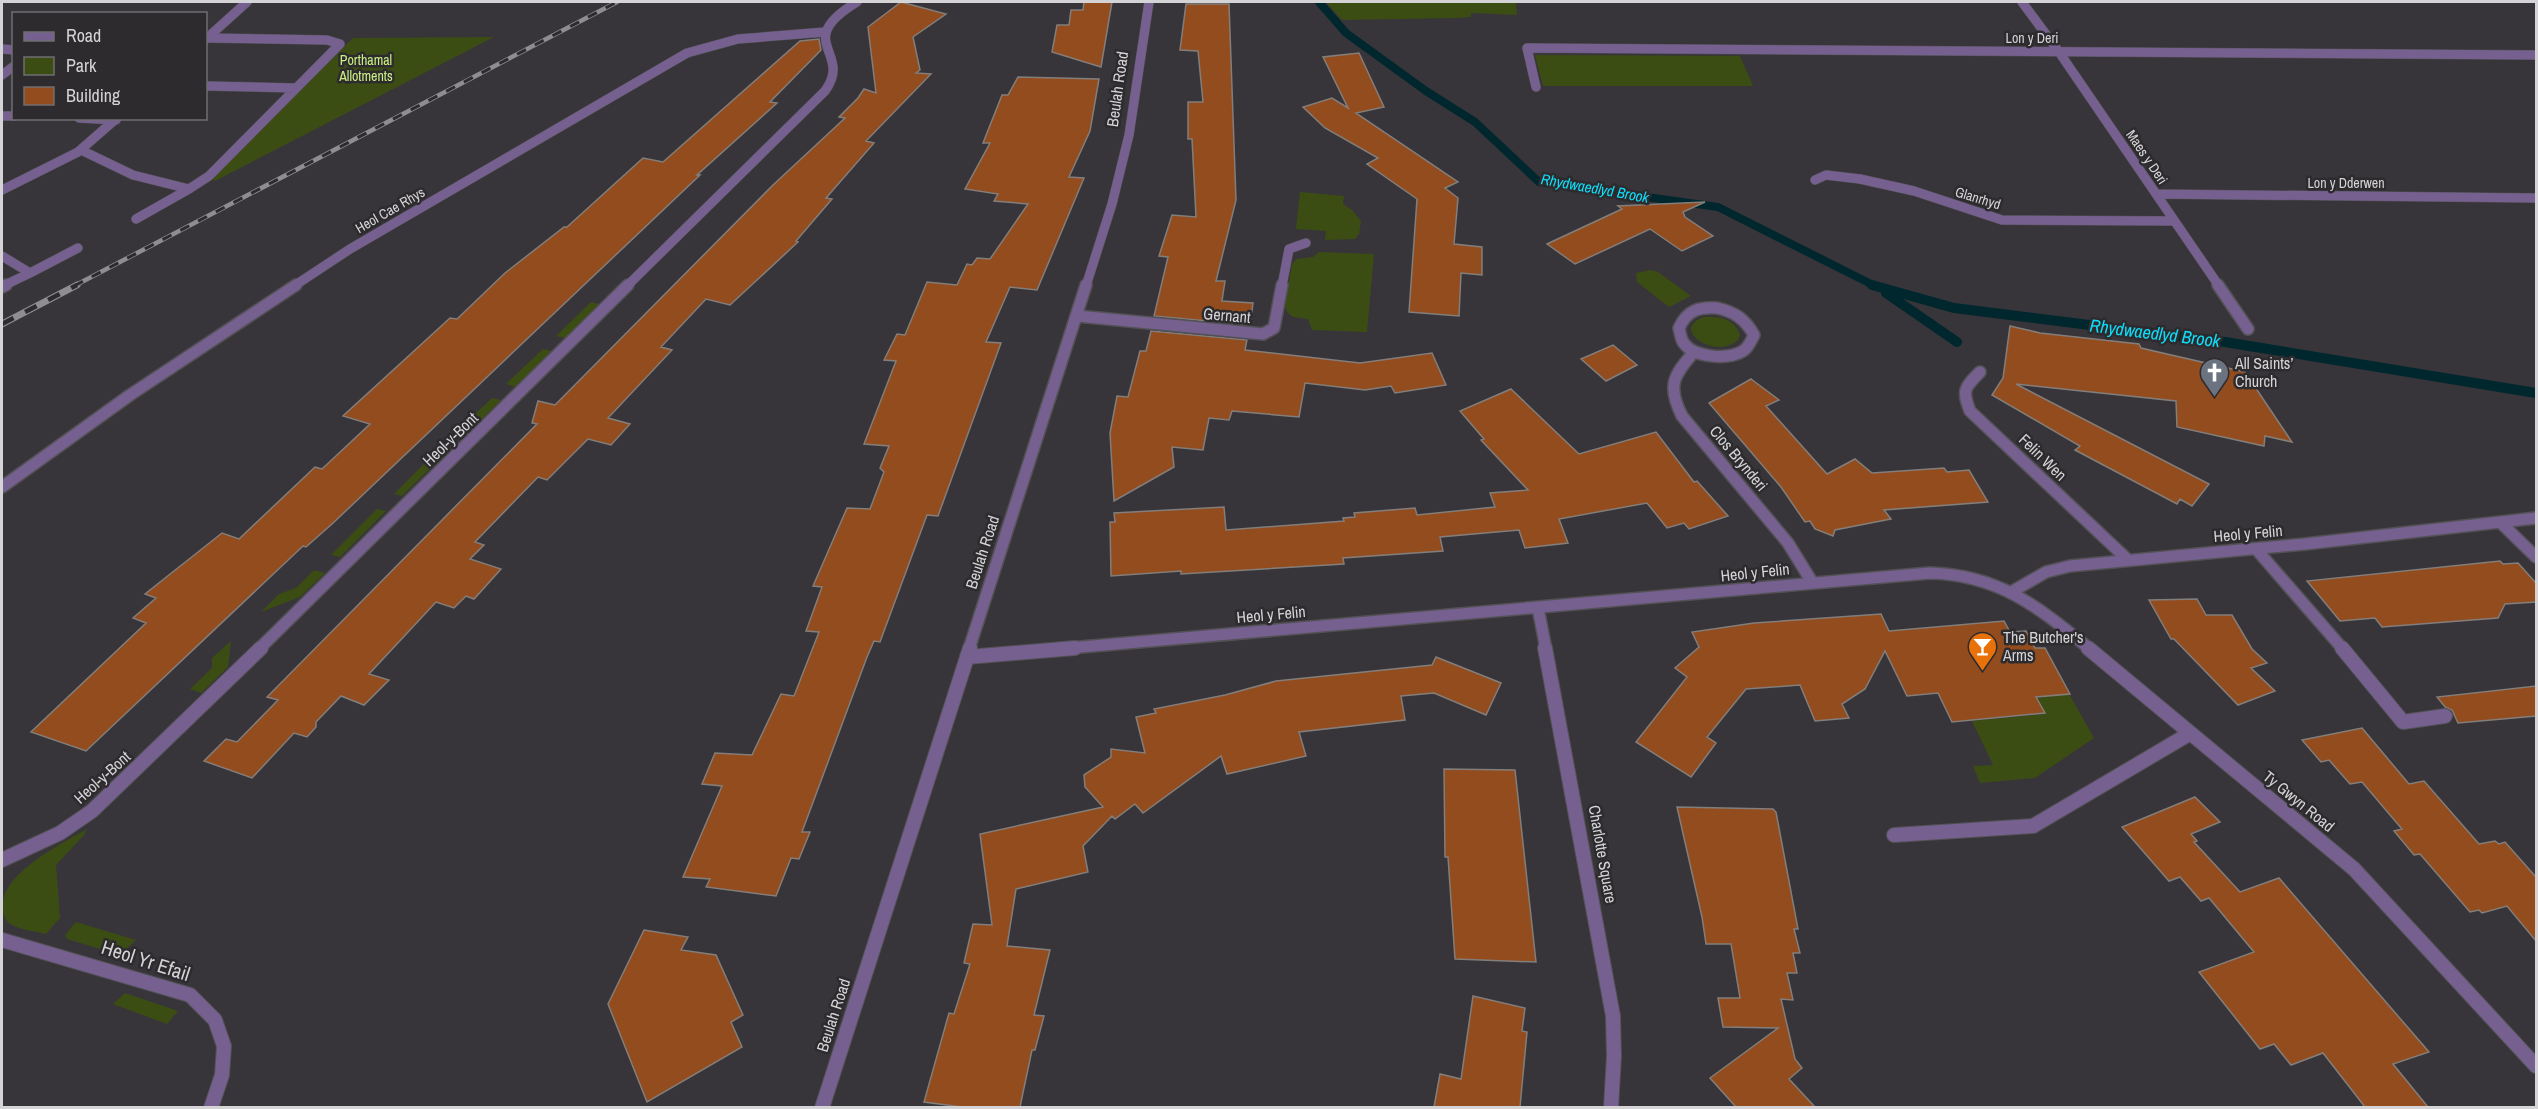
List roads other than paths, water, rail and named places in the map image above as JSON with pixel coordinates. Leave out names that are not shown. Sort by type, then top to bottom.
[{"type":"street","points":[[207,37],[247,2]]},
{"type":"street","points":[[825,32],[837,15],[857,2]]},
{"type":"street","name":"Beulah Road","points":[[822,1107],[1077,316],[1122,167],[1149,2]]},
{"type":"street","name":"Maes y Deri","points":[[2022,2],[2059,52],[2248,329]]},
{"type":"street","name":"Heol Cae Rhys","points":[[2,487],[139,388],[350,249],[687,53],[708,44],[747,35],[825,32]]},
{"type":"street","name":"Heol-y-Bont","points":[[2,860],[60,833],[92,811],[688,229],[718,194],[822,94],[834,72],[834,63],[824,39],[825,32]]},
{"type":"street","points":[[136,219],[208,176],[340,44],[327,40],[207,38]]},
{"type":"street","name":"Lon y Deri","points":[[1536,87],[1527,48],[2536,55]]},
{"type":"street","points":[[207,86],[295,88]]},
{"type":"street","points":[[2,190],[81,150],[116,120]]},
{"type":"street","points":[[81,150],[133,176],[156,184],[189,189]]},
{"type":"street","name":"Glanrhyd","points":[[1815,180],[1826,175],[1880,183],[1914,191],[2002,220],[2174,221]]},
{"type":"street","name":"Lon y Dderwen","points":[[2156,194],[2536,198]]},
{"type":"street","name":"Gernant","points":[[1077,316],[1263,334],[1274,328],[1289,249],[1306,243]]},
{"type":"street","points":[[2,287],[78,248]]},
{"type":"street","points":[[2,256],[30,273]]},
{"type":"street","points":[[1696,309],[1713,309],[1733,313],[1746,322],[1754,335],[1751,344],[1743,352],[1710,355],[1694,352],[1683,342],[1679,328],[1685,316],[1696,309]]},
{"type":"street","name":"Clos Brynderi","points":[[1694,352],[1675,372],[1672,387],[1674,402],[1682,416],[1788,543],[1812,582]]},
{"type":"street","name":"Felin Wen","points":[[1980,372],[1966,386],[1965,397],[1970,411],[2127,560]]},
{"type":"street","name":"Heol y Felin","points":[[967,657],[1812,582],[1946,573],[1971,575],[2013,591],[2046,572],[2127,560],[2256,549],[2536,518]]},
{"type":"street","points":[[2499,522],[2536,557]]},
{"type":"street","points":[[2256,549],[2403,722],[2445,716]]},
{"type":"street","name":"Ty Gwyn Road","points":[[2013,591],[2051,617],[2354,869],[2536,1066]]},
{"type":"street","name":"Charlotte Square","points":[[1538,608],[1613,1016],[1614,1056],[1611,1107]]},
{"type":"street","points":[[1894,835],[2033,826],[2189,734]]},
{"type":"street","name":"Heol Yr Efail","points":[[2,939],[190,995],[205,1006],[215,1019],[224,1038],[226,1055],[223,1077],[211,1107]]},
{"type":"waterway","name":"Rhydwaedlyd Brook","points":[[1319,2],[1346,33],[1426,91],[1475,122],[1539,182],[1718,207],[1874,286]]},
{"type":"waterway","name":"Rhydwaedlyd Brook","points":[[1874,286],[1954,308],[2225,342],[2536,393]]},
{"type":"waterway","name":"Rhydwaedlyd Brook","points":[[1886,293],[1957,342]]},
{"type":"railway","points":[[74,286],[617,2]]},
{"type":"railway","points":[[2,324],[77,285]]},
{"type":"place","name":"All Saints’ Church","points":[[2214,398]]},
{"type":"place","name":"The Butcher's Arms","points":[[1982,672]]},
{"type":"park label","name":"Porthamal Allotments","points":[[366,68]]}]
